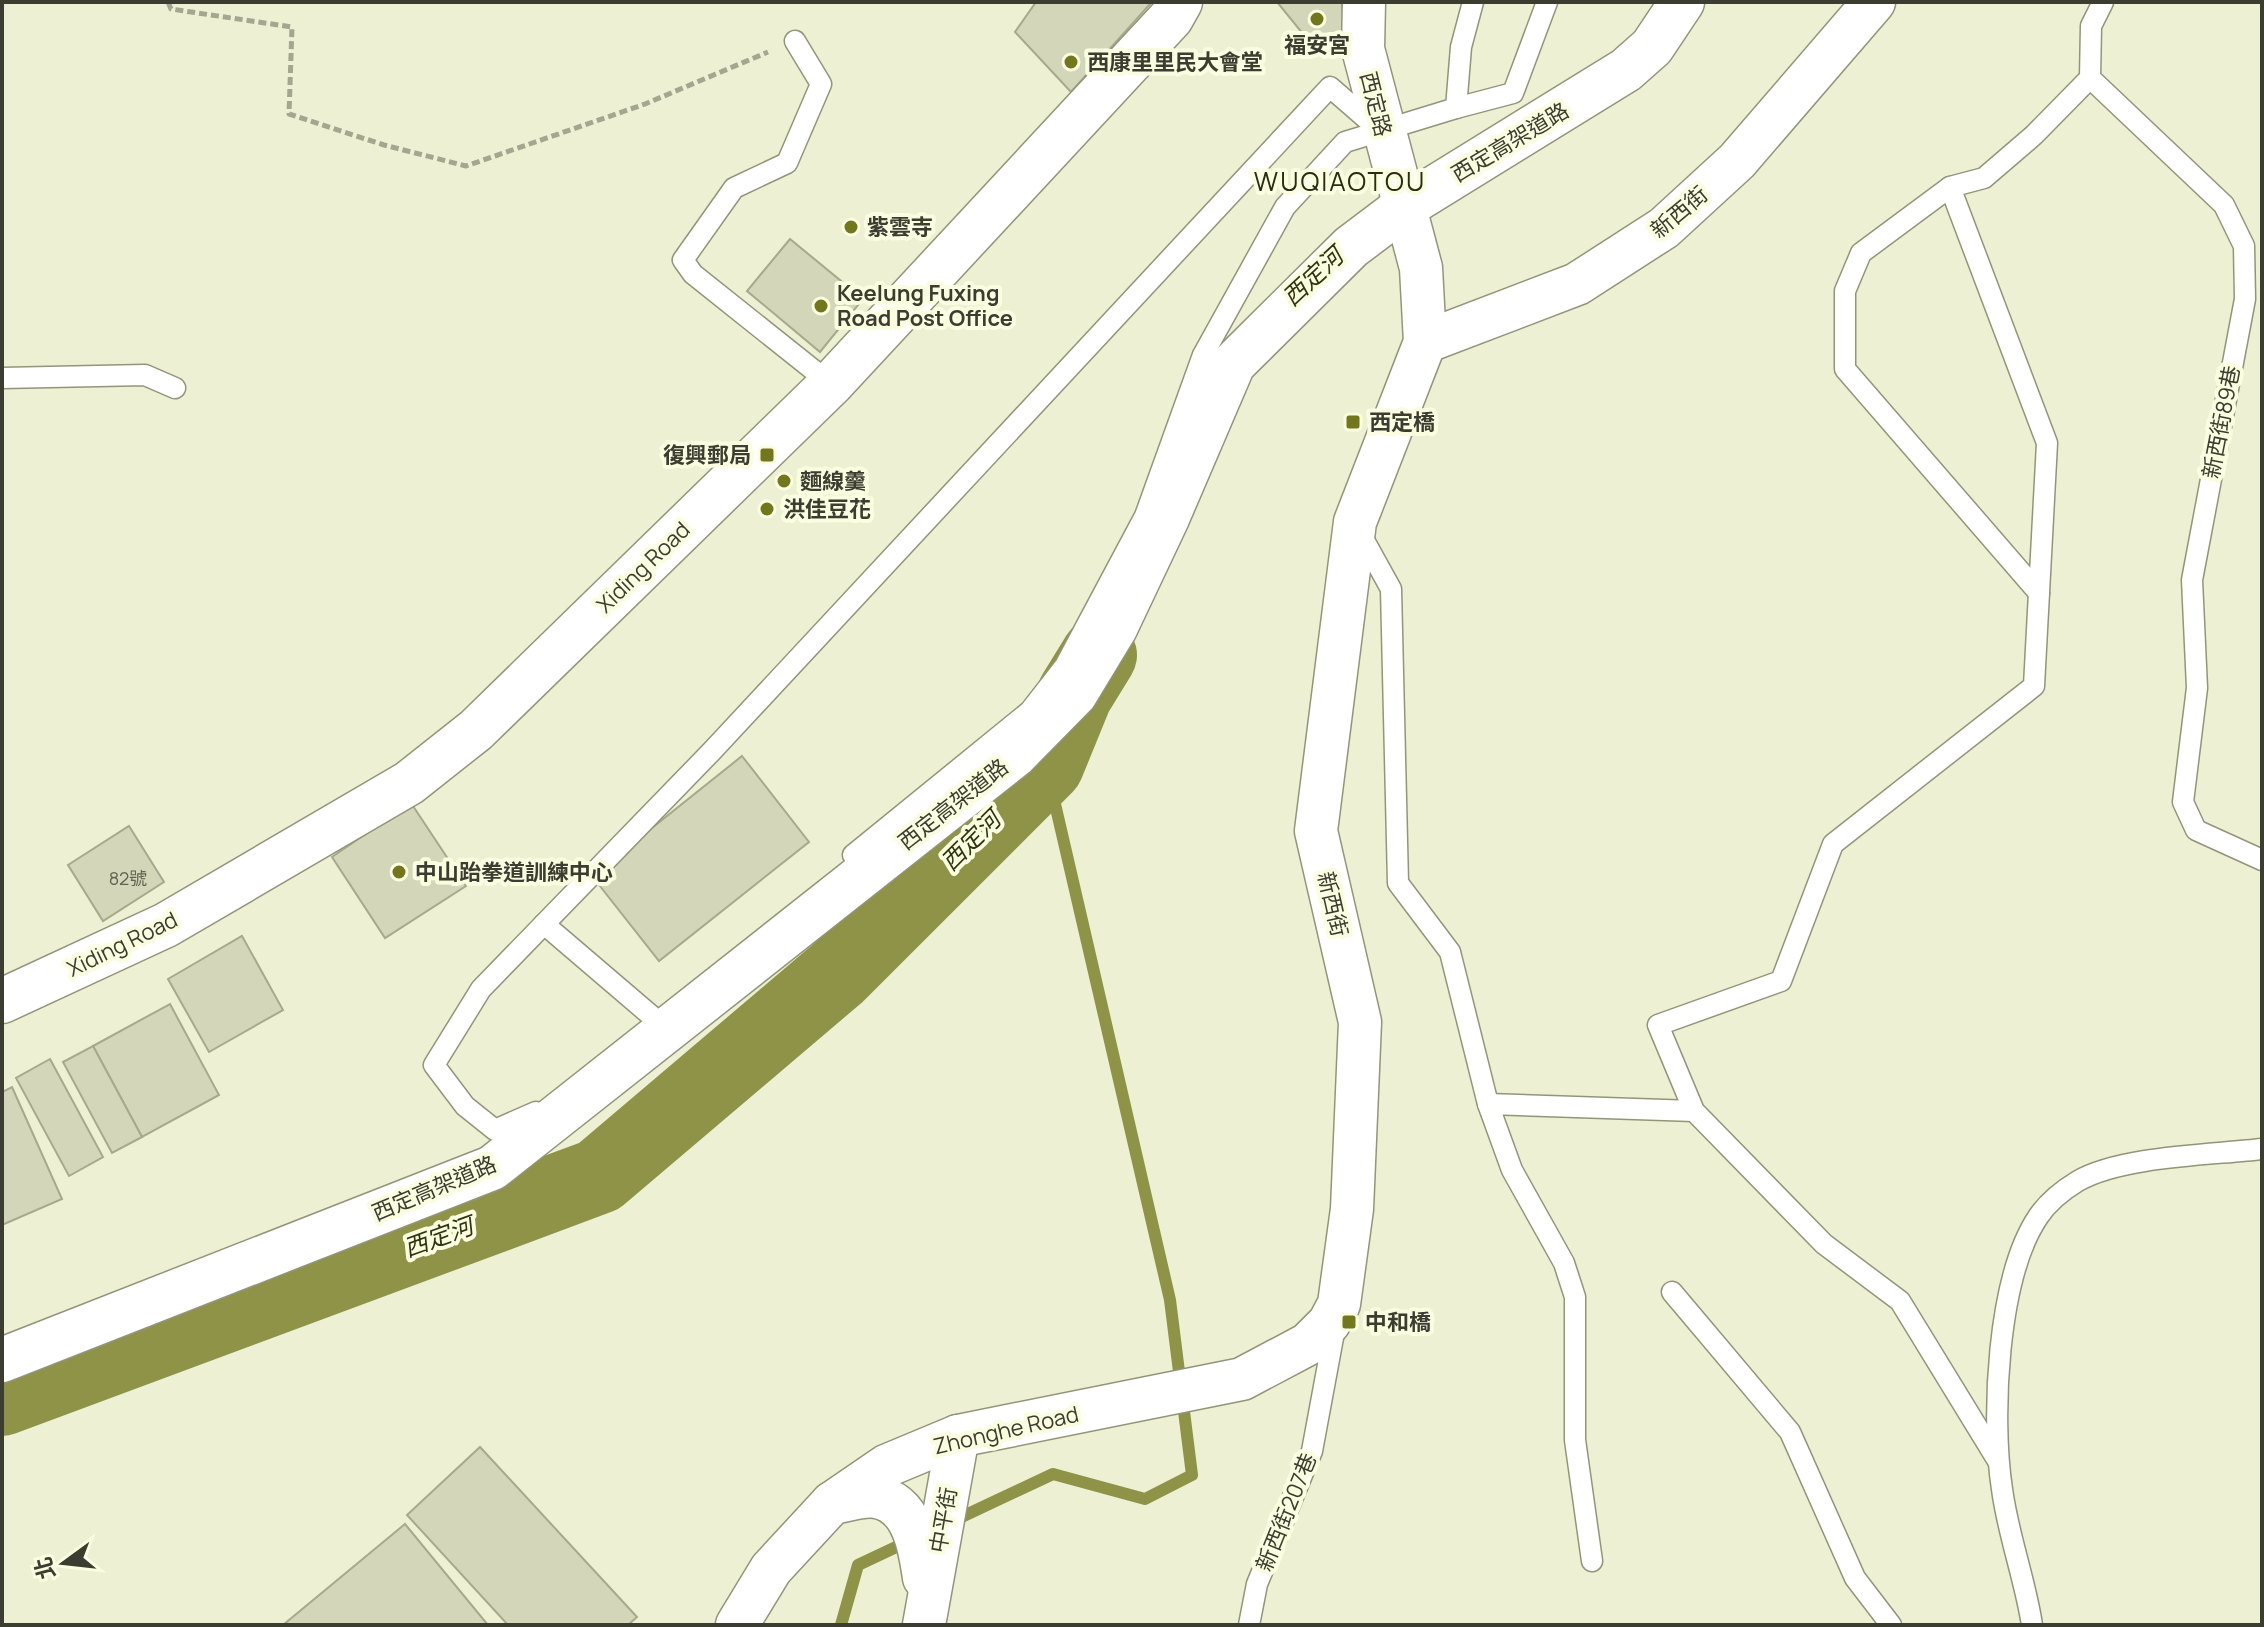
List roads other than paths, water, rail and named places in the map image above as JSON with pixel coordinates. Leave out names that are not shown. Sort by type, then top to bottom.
[{"type":"street","name":"Xiding Road","points":[[2,1001],[166,925],[409,783],[476,730],[831,384],[1085,115],[1171,18],[1180,2]]},
{"type":"street","name":"西定路","points":[[1364,2],[1363,49],[1386,145]]},
{"type":"street","name":"西定高架道路","points":[[2,1360],[492,1168],[1015,755],[1075,694],[1115,628],[1167,518],[1233,364],[1351,247],[1408,224],[1612,81],[1652,47],[1682,2]]},
{"type":"street","name":"新西街","points":[[1425,342],[1577,284],[1664,228],[1737,161],[1874,2]]},
{"type":"street","points":[[1386,145],[1408,224]]},
{"type":"street","name":"新西街","points":[[1109,1408],[1194,1392],[1261,1372],[1295,1353],[1320,1333],[1339,1304],[1352,1209],[1360,1022],[1316,831],[1355,522],[1425,342],[1421,268],[1408,224]]},
{"type":"street","name":"Zhonghe Road","points":[[737,1625],[771,1569],[832,1503],[886,1466],[958,1436],[1109,1408]]},
{"type":"street","name":"中平街","points":[[926,1614],[923,1547],[947,1495],[958,1436]]},
{"type":"street","name":"中平街","points":[[832,1503],[877,1497],[898,1507],[923,1547]]},
{"type":"lane","points":[[1456,108],[1461,47],[1473,2]]},
{"type":"lane","points":[[836,869],[1030,711],[1065,666],[1145,516],[1203,355],[1285,207],[1345,142],[1386,145],[1456,108],[1513,93],[1547,2]]},
{"type":"lane","points":[[2039,593],[1845,369],[1845,291],[1861,253],[1950,187],[1984,178],[2034,135],[2090,78],[2091,26],[2103,2]]},
{"type":"lane","points":[[795,41],[821,84],[787,163],[734,188],[683,260],[693,274],[831,384]]},
{"type":"lane","name":"新西街89巷","points":[[2090,78],[2224,205],[2244,246],[2245,299],[2192,580],[2197,688],[2183,802],[2196,830],[2262,860]]},
{"type":"lane","points":[[812,889],[529,1118],[495,1130],[465,1106],[434,1065],[481,989],[723,739],[1330,87],[1386,145]]},
{"type":"lane","points":[[1950,187],[2047,443],[2034,686],[1833,844],[1781,981],[1658,1025],[1694,1111],[1824,1244],[1900,1301],[1998,1461]]},
{"type":"lane","points":[[2,378],[145,375],[175,388]]},
{"type":"lane","points":[[1355,522],[1391,589],[1398,883],[1450,952],[1488,1104],[1512,1170],[1564,1263],[1575,1297],[1575,1440],[1592,1561]]},
{"type":"lane","points":[[544,924],[654,1018]]},
{"type":"lane","points":[[1488,1104],[1694,1111]]},
{"type":"lane","points":[[2032,1625],[1998,1461],[2004,1327],[2022,1247],[2038,1216],[2057,1195],[2080,1180],[2111,1167],[2262,1149]]},
{"type":"lane","points":[[1672,1292],[1790,1432],[1855,1578],[1891,1625]]},
{"type":"lane","name":"新西街207巷","points":[[1249,1625],[1257,1584],[1312,1451],[1339,1304]]},
{"type":"waterway","name":"西定河","points":[[2,1398],[599,1176],[838,973],[1046,765],[1075,694],[1099,655]]},
{"type":"waterway","points":[[953,1521],[1053,1474],[1145,1499],[1192,1475],[1170,1300],[1046,765]]},
{"type":"waterway","points":[[841,1625],[858,1565],[911,1540]]},
{"type":"place","name":"福安宮","points":[[1317,19]]},
{"type":"place","name":"西康里里民大會堂","points":[[1071,62]]},
{"type":"place","name":"紫雲寺","points":[[851,227]]},
{"type":"place","name":"Keelung Fuxing Road Post Office","points":[[821,306]]},
{"type":"place","name":"西定橋","points":[[1353,422]]},
{"type":"place","name":"復興郵局","points":[[767,455]]},
{"type":"place","name":"麵線羹","points":[[784,481]]},
{"type":"place","name":"洪佳豆花","points":[[767,509]]},
{"type":"place","name":"中山跆拳道訓練中心","points":[[399,872]]},
{"type":"place","name":"中和橋","points":[[1349,1322]]},
{"type":"district","name":"WUQIAOTOU","points":[[1340,181]]}]
